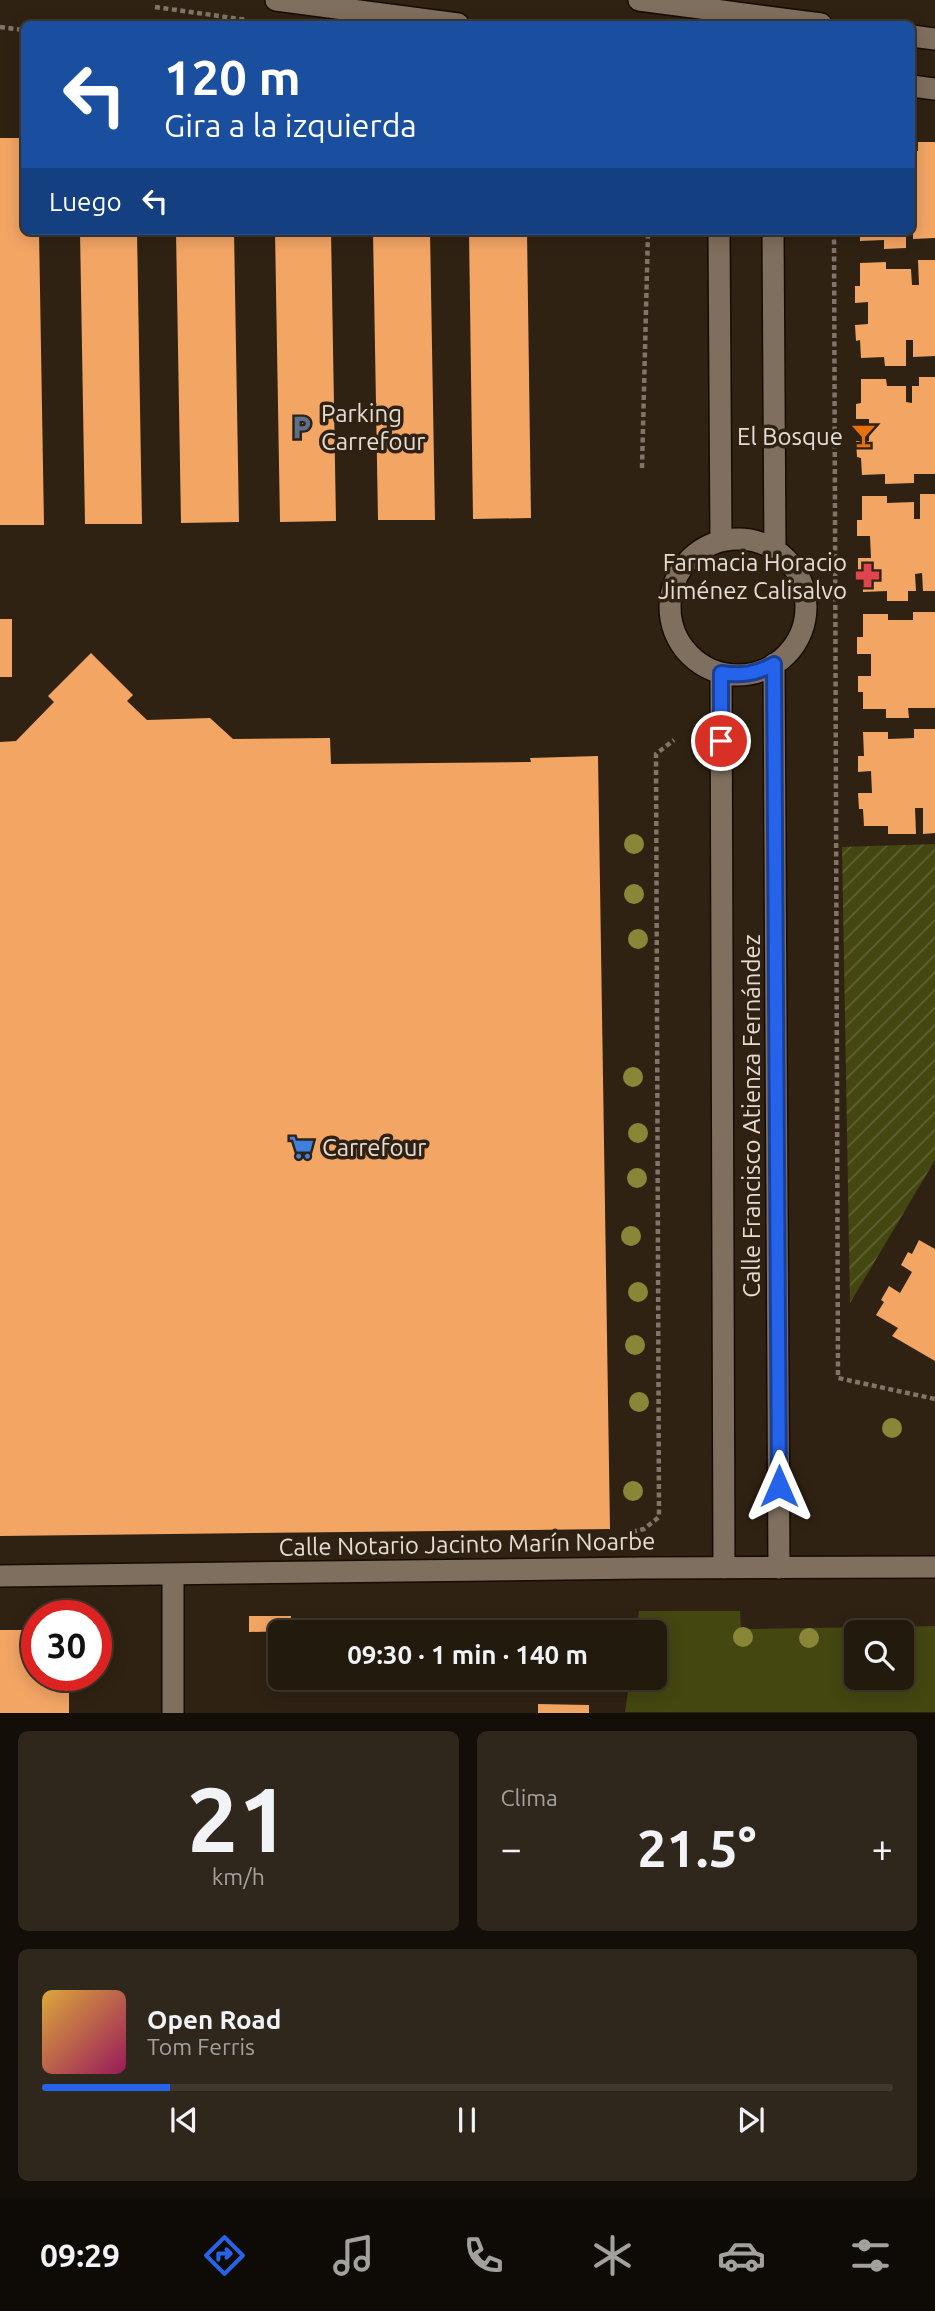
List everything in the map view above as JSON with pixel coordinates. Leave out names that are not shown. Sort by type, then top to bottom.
[{"type":"street","points":[[276,0],[435,21]]},
{"type":"street","points":[[639,0],[758,20]]},
{"type":"street","points":[[915,36],[935,39]]},
{"type":"street","points":[[915,86],[935,89]]},
{"type":"street","points":[[719,235],[721,541]]},
{"type":"street","points":[[773,235],[775,551]]},
{"type":"street","points":[[739,539],[758,542],[775,551],[789,561],[805,591],[804,625],[797,641],[788,654],[758,673],[721,673],[700,663],[683,648],[676,635],[670,603],[676,579],[690,558],[705,547],[721,541],[739,539]]},
{"type":"street","name":"Calle Francisco Atienza Fernández","points":[[774,664],[779,1568]]},
{"type":"street","name":"Calle Francisco Atienza Fernández","points":[[721,673],[724,1568]]},
{"type":"street","name":"Calle Notario Jacinto Marín Noarbe","points":[[0,1576],[935,1567]]},
{"type":"street","points":[[173,1574],[173,1713]]},
{"type":"path","points":[[155,7],[257,21]]},
{"type":"path","points":[[0,27],[21,30]]},
{"type":"path","points":[[642,468],[648,235]]},
{"type":"path","points":[[834,235],[838,1378],[935,1399]]},
{"type":"path","points":[[631,1532],[644,1529],[659,1517],[656,754],[674,740]]},
{"type":"shaded area","points":[[935,844],[935,1160],[850,1303],[842,847]]},
{"type":"shaded area","points":[[639,1611],[740,1611],[741,1629],[844,1627],[844,1690],[914,1690],[914,1626],[935,1626],[935,1712],[625,1712],[628,1690],[667,1690],[667,1620],[638,1620]]},
{"type":"building","points":[[0,138],[21,138],[21,235],[39,235],[44,525],[0,525]]},
{"type":"building","points":[[918,142],[935,142],[935,238],[913,239],[915,151],[918,151]]},
{"type":"building","points":[[80,235],[137,235],[142,524],[85,524]]},
{"type":"building","points":[[176,235],[234,235],[239,522],[181,523]]},
{"type":"building","points":[[275,235],[331,235],[336,521],[280,522]]},
{"type":"building","points":[[373,235],[430,235],[435,520],[378,520]]},
{"type":"building","points":[[469,235],[527,235],[531,518],[473,519]]},
{"type":"building","points":[[860,235],[906,235],[906,248],[884,249],[884,240],[860,241]]},
{"type":"building","points":[[918,260],[935,260],[935,356],[913,357],[913,340],[906,340],[906,366],[885,366],[884,357],[861,358],[860,340],[856,341],[855,325],[868,324],[868,302],[855,303],[855,286],[860,286],[860,263],[886,262],[886,269],[911,269],[912,285],[919,285]]},
{"type":"building","points":[[919,377],[935,377],[935,474],[914,474],[914,483],[885,484],[885,474],[862,475],[856,441],[869,441],[869,419],[856,419],[856,404],[861,403],[861,379],[886,379],[887,386],[906,386],[906,402],[912,403],[912,386],[919,386]]},
{"type":"building","points":[[920,494],[935,494],[935,591],[923,591],[922,573],[915,574],[916,591],[908,591],[908,601],[887,601],[887,591],[863,592],[862,574],[858,574],[858,558],[871,558],[870,536],[857,536],[857,520],[862,520],[862,496],[887,496],[887,503],[914,502],[914,519],[920,519]]},
{"type":"building","points":[[913,612],[935,612],[935,708],[908,708],[909,718],[886,718],[886,709],[863,709],[863,692],[858,692],[858,676],[871,676],[871,654],[857,654],[857,637],[863,637],[863,614],[888,614],[888,620],[913,620]]},
{"type":"building","points":[[0,619],[12,619],[12,677],[0,677]]},
{"type":"building","name":"Carrefour","points":[[91,653],[133,695],[127,701],[147,720],[210,718],[233,739],[330,738],[331,764],[531,762],[530,758],[598,756],[610,1529],[0,1536],[0,742],[16,741],[54,702],[48,696]]},
{"type":"building","points":[[914,729],[935,729],[935,833],[923,834],[923,808],[915,808],[916,834],[888,834],[888,826],[864,826],[858,793],[872,793],[871,771],[858,772],[858,756],[864,756],[863,732],[888,732],[888,739],[914,738]]},
{"type":"building","points":[[919,1240],[935,1249],[935,1361],[892,1336],[898,1328],[876,1315],[889,1286],[900,1293],[912,1272],[901,1265],[908,1252],[912,1254]]},
{"type":"building","points":[[249,1616],[291,1616],[291,1620],[268,1620],[268,1632],[249,1632]]},
{"type":"building","points":[[0,1630],[21,1630],[21,1691],[69,1691],[69,1713],[0,1713]]},
{"type":"building","points":[[538,1704],[589,1705],[589,1713],[538,1713]]},
{"type":"place","name":"Parking Carrefour","points":[[301,427]]},
{"type":"place","name":"El Bosque","points":[[863,436]]},
{"type":"place","name":"Farmacia Horacio Jiménez Calisalvo","points":[[867,576]]},
{"type":"place","name":"Carrefour","points":[[302,1147]]},
{"type":"route","points":[[721,741],[721,673],[758,673],[774,664],[779,1486]]}]
